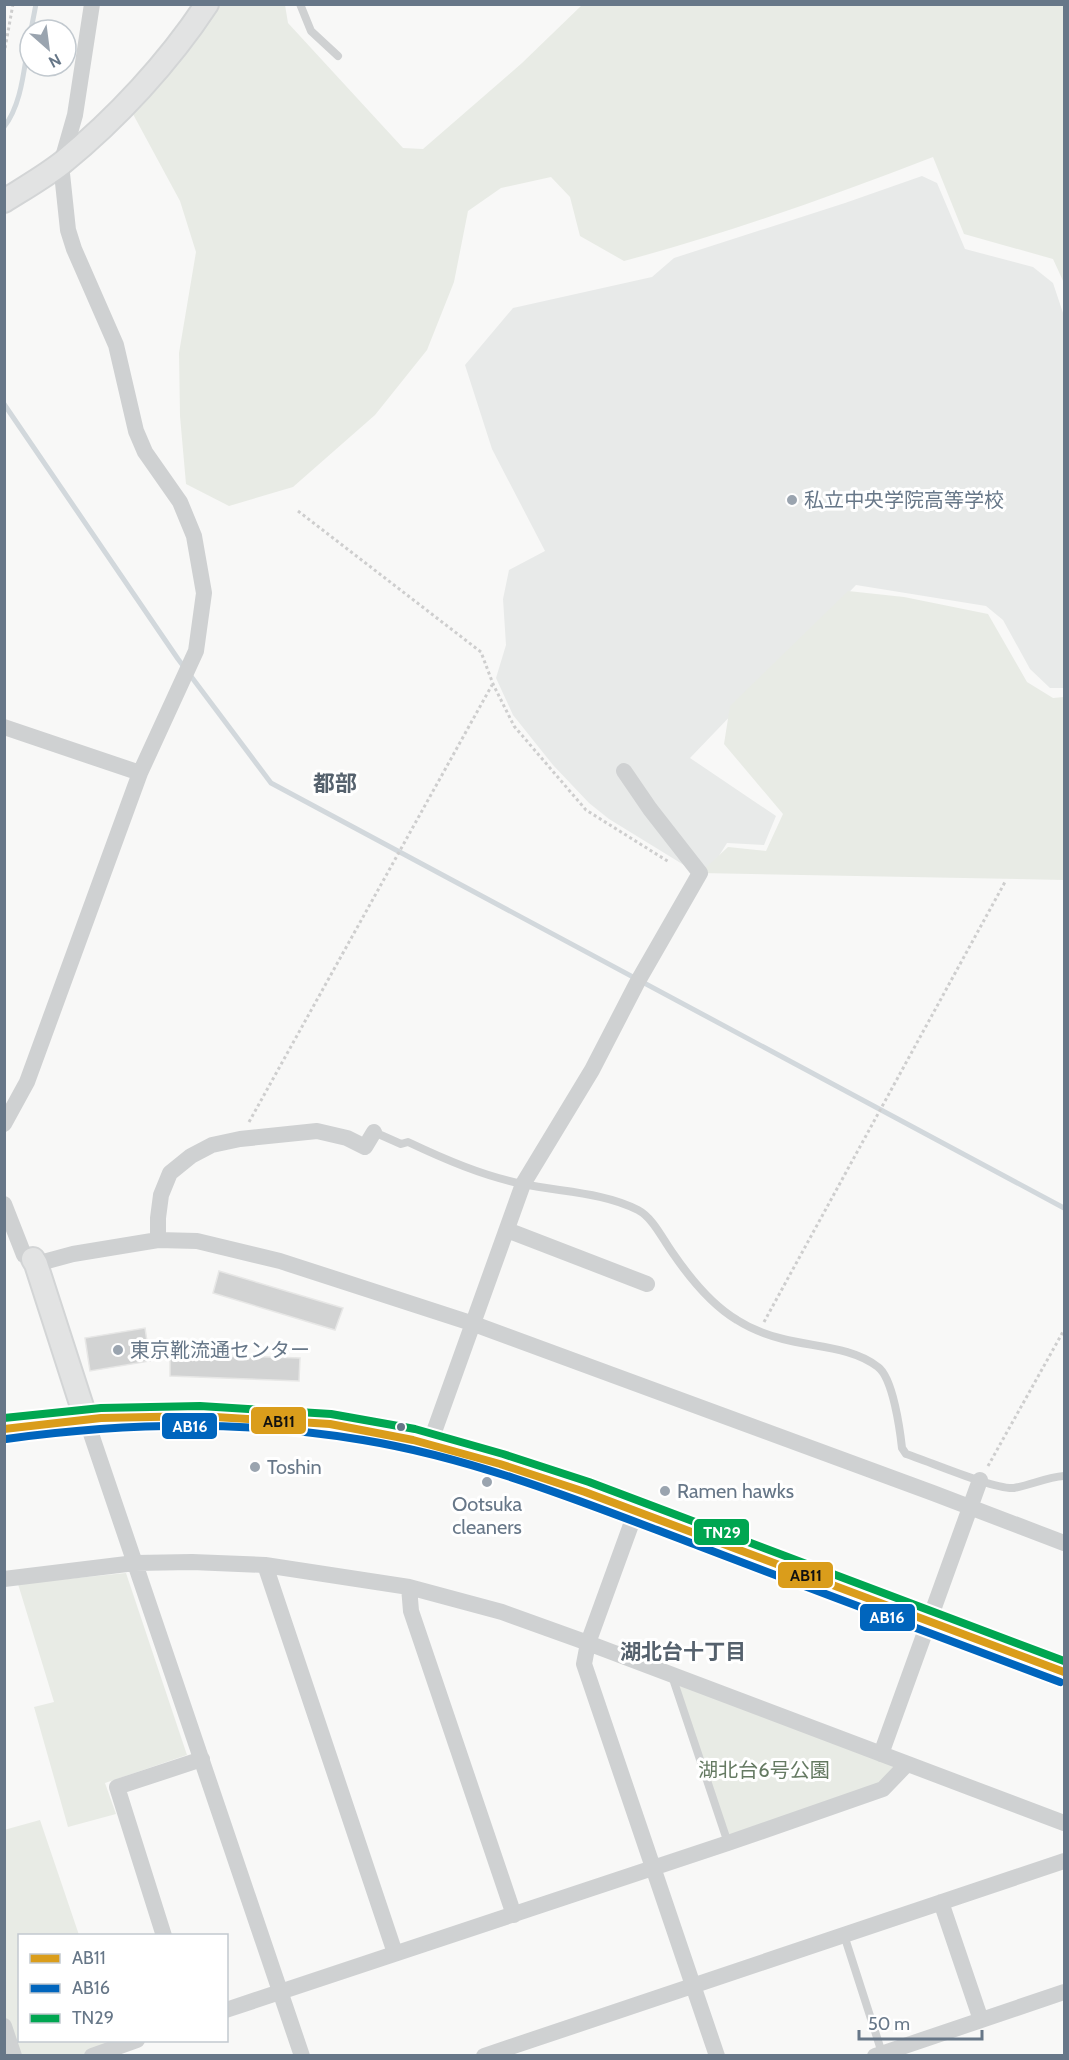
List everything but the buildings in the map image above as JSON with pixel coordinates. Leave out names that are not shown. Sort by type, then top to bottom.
[{"type":"street","points":[[4,1124],[27,1082],[140,773],[196,651],[204,593],[194,536],[180,502],[145,452],[136,431],[116,345],[68,230],[61,164],[75,115],[92,4]]},
{"type":"street","points":[[4,201],[61,164],[127,103],[189,32],[207,4]]},
{"type":"street","points":[[4,727],[140,773]]},
{"type":"street","points":[[430,1443],[523,1184],[592,1070],[638,981],[700,873],[624,771]]},
{"type":"street","points":[[158,1240],[161,1195],[170,1173],[190,1156],[240,1139],[317,1131],[346,1138],[364,1147],[374,1132]]},
{"type":"street","points":[[4,1204],[24,1255],[34,1262],[302,2055]]},
{"type":"street","points":[[507,1230],[647,1284]]},
{"type":"street","points":[[34,1262],[158,1240],[197,1241],[280,1261],[474,1324],[1065,1543]]},
{"type":"street","points":[[4,1429],[86,1419],[167,1415],[236,1417],[366,1430],[430,1443],[533,1473],[1065,1672]]},
{"type":"street","points":[[881,1754],[980,1480]]},
{"type":"street","points":[[636,1511],[588,1643],[584,1664],[717,2055]]},
{"type":"street","points":[[4,1579],[135,1563],[265,1565],[409,1587],[502,1612],[671,1673],[1065,1823]]},
{"type":"street","points":[[265,1565],[395,1953]]},
{"type":"street","points":[[409,1587],[411,1611],[513,1915]]},
{"type":"street","points":[[164,1934],[117,1787],[202,1759]]},
{"type":"street","points":[[228,2009],[728,1844],[883,1789],[907,1764]]},
{"type":"street","points":[[484,2055],[1065,1861]]},
{"type":"street","points":[[941,1902],[981,2020]]},
{"type":"street","points":[[879,2054],[1065,1992]]},
{"type":"street","points":[[4,2026],[14,2055]]},
{"type":"street","points":[[92,2055],[131,2042]]},
{"type":"lane","points":[[300,4],[311,31],[338,56]]},
{"type":"lane","points":[[374,1132],[401,1144],[408,1142],[460,1165],[523,1184],[593,1196],[622,1203],[640,1211],[652,1222],[687,1274],[735,1319],[759,1332],[783,1340],[857,1355],[880,1367],[893,1397],[902,1448],[906,1454],[980,1480],[1012,1488],[1065,1476]]},
{"type":"lane","points":[[671,1673],[728,1844]]},
{"type":"lane","points":[[844,1935],[879,2054]]},
{"type":"path","points":[[4,54],[13,4]]},
{"type":"path","points":[[298,511],[481,652],[493,684],[514,726],[586,810],[696,878]]},
{"type":"path","points":[[240,1139],[493,684]]},
{"type":"path","points":[[759,1332],[1005,882]]},
{"type":"path","points":[[980,1480],[1065,1330]]},
{"type":"shaded area","name":"私立中央学院高等学校","points":[[922,176],[937,183],[965,249],[1033,267],[1053,283],[1064,316],[1064,688],[1050,688],[1030,669],[1003,620],[986,606],[856,585],[690,758],[776,816],[764,845],[727,843],[705,878],[609,819],[589,803],[553,765],[513,715],[496,678],[506,645],[503,599],[509,570],[545,551],[492,449],[465,365],[513,308],[652,277],[674,258]]},
{"type":"green space","points":[[207,5],[285,5],[288,23],[403,148],[423,149],[522,63],[582,5],[1064,5],[1064,283],[1053,259],[964,234],[933,157],[780,213],[624,261],[580,236],[570,197],[551,177],[501,188],[468,211],[454,282],[427,350],[375,415],[293,487],[229,506],[186,484],[180,416],[179,353],[196,252],[180,201],[127,103]]},
{"type":"green space","points":[[848,591],[904,597],[988,614],[1027,682],[1053,698],[1064,697],[1064,880],[700,873],[728,847],[766,851],[783,814],[724,744],[730,706]]},
{"type":"green space","points":[[126,1573],[187,1755],[105,1783],[116,1814],[68,1827],[34,1707],[54,1702],[18,1584]]},
{"type":"green space","name":"湖北台6号公園","points":[[671,1673],[907,1764],[883,1789],[728,1843]]},
{"type":"green space","points":[[40,1820],[79,1934],[18,1934],[18,2042],[113,2042],[92,2055],[14,2055],[4,2026],[4,1830]]},
{"type":"waterway","points":[[33,18],[36,4]]},
{"type":"waterway","points":[[4,127],[15,107],[23,78]]},
{"type":"waterway","points":[[4,404],[178,659],[271,783],[1064,1208]]},
{"type":"transit line","name":"TN29","points":[[4,1418],[101,1408],[200,1406],[331,1414],[415,1429],[589,1482],[1064,1661]]},
{"type":"transit line","name":"AB11","points":[[4,1429],[101,1418],[199,1416],[330,1424],[413,1440],[500,1464],[585,1492],[1064,1672]]},
{"type":"transit line","name":"AB16","points":[[6,1439],[139,1427],[230,1427],[319,1434],[406,1448],[492,1471],[575,1499],[1060,1682]]},
{"type":"place","name":"私立中央学院高等学校","points":[[792,500]]},
{"type":"place","name":"東京靴流通センター","points":[[118,1350]]},
{"type":"place","name":"Toshin","points":[[255,1467]]},
{"type":"place","name":"Ootsuka cleaners","points":[[487,1482]]},
{"type":"place","name":"Ramen hawks","points":[[665,1491]]},
{"type":"district","name":"都部","points":[[335,783]]},
{"type":"district","name":"湖北台十丁目","points":[[683,1651]]}]
